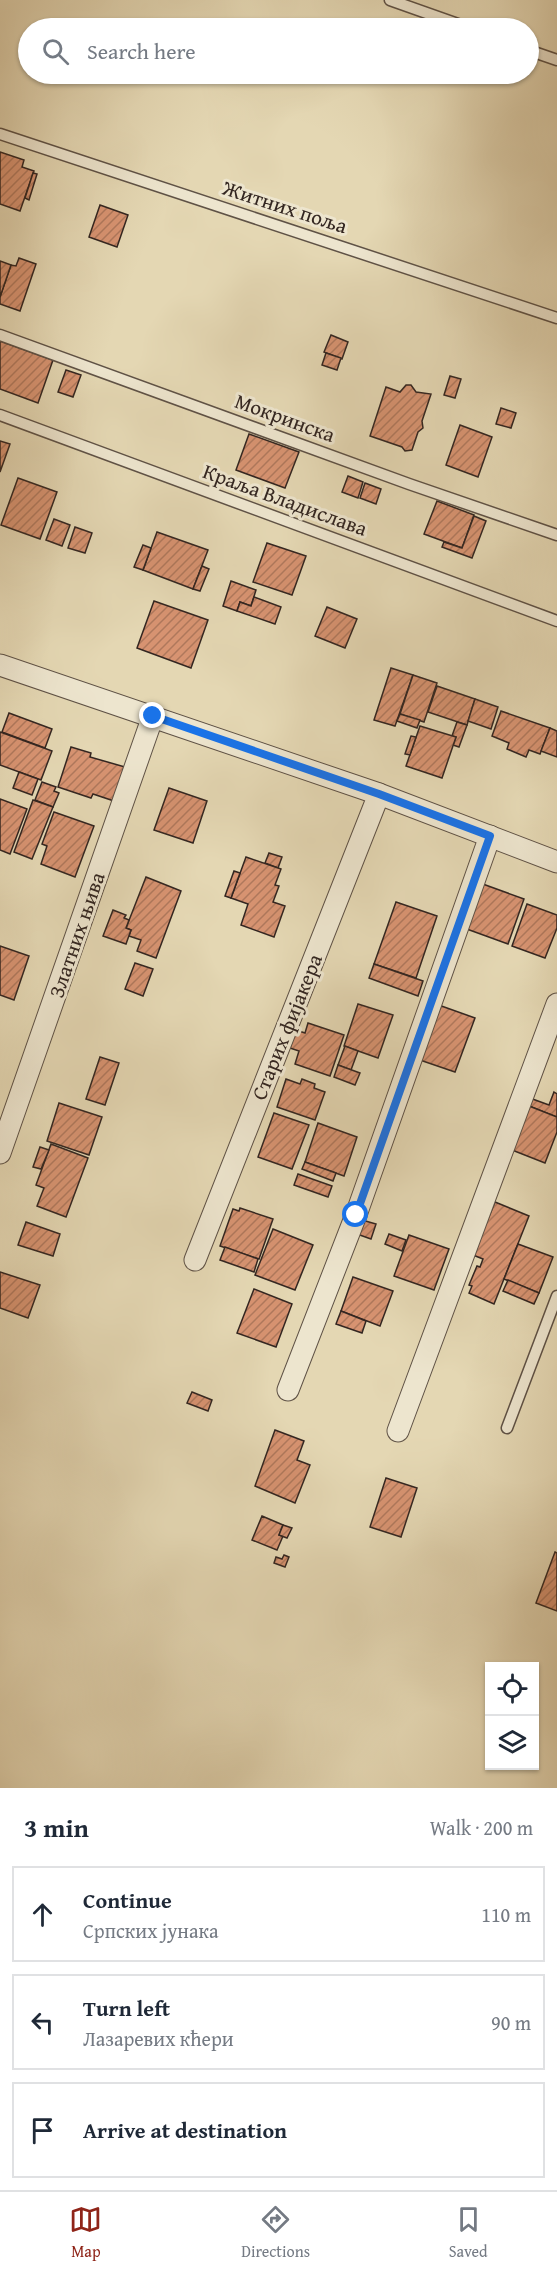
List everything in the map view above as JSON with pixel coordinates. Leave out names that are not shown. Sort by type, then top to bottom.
[{"type":"street","points":[[0,665],[379,794],[557,862]]},
{"type":"street","name":"Златних њива","points":[[0,1153],[153,716]]},
{"type":"street","name":"Старих фијакера","points":[[195,1260],[379,794]]},
{"type":"street","points":[[288,1390],[356,1215],[490,836]]},
{"type":"street","points":[[398,1431],[557,1004]]},
{"type":"lane","points":[[390,0],[441,18]]},
{"type":"lane","points":[[539,54],[557,60]]},
{"type":"lane","name":"Житних поља","points":[[0,134],[557,318]]},
{"type":"lane","name":"Мокринска","points":[[0,335],[398,480],[557,535]]},
{"type":"lane","name":"Краља Владислава","points":[[0,415],[557,621]]},
{"type":"lane","points":[[507,1428],[557,1296]]},
{"type":"building","points":[[0,152],[24,160],[22,167],[34,171],[20,211],[0,204]]},
{"type":"building","points":[[33,173],[37,174],[29,200],[25,198]]},
{"type":"building","points":[[100,205],[128,215],[117,247],[89,237]]},
{"type":"building","points":[[19,258],[36,264],[20,311],[0,304],[0,297],[11,265],[16,266]]},
{"type":"building","points":[[0,261],[11,265],[0,297]]},
{"type":"building","points":[[331,335],[348,342],[342,359],[324,352]]},
{"type":"building","points":[[0,341],[53,360],[38,403],[0,389]]},
{"type":"building","points":[[326,353],[341,358],[337,370],[322,365]]},
{"type":"building","points":[[66,370],[81,375],[73,397],[58,392]]},
{"type":"building","points":[[450,376],[461,379],[455,398],[444,395]]},
{"type":"building","points":[[406,385],[411,385],[416,392],[431,394],[422,421],[423,428],[418,432],[412,450],[405,451],[402,447],[370,436],[386,387],[400,392]]},
{"type":"building","points":[[501,408],[516,413],[511,428],[496,424]]},
{"type":"building","points":[[460,425],[492,437],[478,477],[446,465]]},
{"type":"building","points":[[249,434],[299,452],[285,488],[236,470]]},
{"type":"building","points":[[0,441],[10,444],[0,472]]},
{"type":"building","points":[[348,476],[363,482],[358,498],[342,492]]},
{"type":"building","points":[[18,478],[57,492],[40,539],[1,525]]},
{"type":"building","points":[[365,483],[381,489],[376,504],[360,498]]},
{"type":"building","points":[[437,501],[474,515],[462,548],[424,534]]},
{"type":"building","points":[[474,516],[486,521],[472,558],[442,547],[444,542],[462,548]]},
{"type":"building","points":[[54,519],[70,525],[62,546],[46,540]]},
{"type":"building","points":[[75,527],[92,533],[85,553],[68,548]]},
{"type":"building","points":[[157,532],[208,550],[193,589],[143,570]]},
{"type":"building","points":[[267,543],[306,556],[292,595],[253,582]]},
{"type":"building","points":[[143,545],[151,548],[143,570],[134,567]]},
{"type":"building","points":[[202,566],[209,569],[200,591],[193,589]]},
{"type":"building","points":[[231,581],[256,590],[251,606],[240,602],[237,611],[223,606]]},
{"type":"building","points":[[254,597],[281,607],[275,624],[237,611],[240,602],[251,606]]},
{"type":"building","points":[[154,601],[208,620],[191,668],[137,648]]},
{"type":"building","points":[[327,607],[357,619],[345,648],[315,636]]},
{"type":"building","points":[[391,668],[413,675],[395,726],[374,720]]},
{"type":"building","points":[[413,675],[437,683],[424,722],[400,714]]},
{"type":"building","points":[[437,686],[475,699],[467,725],[428,712]]},
{"type":"building","points":[[475,699],[498,707],[491,729],[468,721]]},
{"type":"building","points":[[501,711],[550,728],[540,754],[529,750],[526,757],[507,749],[509,743],[492,736]]},
{"type":"building","points":[[9,713],[52,729],[45,748],[2,732]]},
{"type":"building","points":[[400,714],[420,720],[417,728],[397,721]]},
{"type":"building","points":[[457,722],[467,725],[459,747],[453,745],[456,737],[452,736]]},
{"type":"building","points":[[420,726],[456,737],[442,778],[406,766]]},
{"type":"building","points":[[550,728],[557,731],[557,757],[541,751]]},
{"type":"building","points":[[0,732],[52,751],[41,780],[0,765]]},
{"type":"building","points":[[411,736],[416,737],[410,755],[405,754]]},
{"type":"building","points":[[71,747],[91,753],[90,757],[125,767],[114,801],[93,794],[91,798],[58,787]]},
{"type":"building","points":[[19,772],[38,779],[32,795],[13,788]]},
{"type":"building","points":[[42,782],[56,787],[54,791],[59,793],[53,807],[35,800]]},
{"type":"building","points":[[169,788],[207,801],[193,843],[154,830]]},
{"type":"building","points":[[0,799],[27,809],[10,854],[0,850]]},
{"type":"building","points":[[33,800],[53,807],[32,859],[14,852]]},
{"type":"building","points":[[54,812],[94,826],[75,877],[41,864],[47,846],[42,844]]},
{"type":"building","points":[[269,853],[282,857],[278,868],[265,863]]},
{"type":"building","points":[[246,857],[281,869],[275,885],[279,886],[273,902],[285,906],[274,937],[241,925],[248,904],[231,898]]},
{"type":"building","points":[[234,871],[240,873],[231,898],[225,896]]},
{"type":"building","points":[[146,877],[181,891],[156,958],[137,951],[141,940],[129,936],[131,930],[126,928]]},
{"type":"building","points":[[480,883],[524,899],[508,944],[464,928]]},
{"type":"building","points":[[396,902],[437,916],[416,978],[374,964]]},
{"type":"building","points":[[527,904],[557,915],[557,928],[545,958],[512,946]]},
{"type":"building","points":[[113,910],[126,915],[124,918],[129,920],[126,928],[131,930],[126,944],[103,936]]},
{"type":"building","points":[[0,946],[29,956],[14,1000],[0,995]]},
{"type":"building","points":[[135,963],[153,969],[143,996],[125,989]]},
{"type":"building","points":[[374,964],[423,981],[418,996],[369,978]]},
{"type":"building","points":[[433,1003],[475,1018],[455,1072],[414,1058]]},
{"type":"building","points":[[358,1004],[393,1015],[378,1058],[344,1046]]},
{"type":"building","points":[[308,1023],[344,1035],[330,1076],[295,1064],[299,1051],[290,1048],[296,1030],[305,1033]]},
{"type":"building","points":[[345,1046],[358,1051],[351,1070],[338,1065]]},
{"type":"building","points":[[100,1057],[119,1063],[105,1105],[86,1099]]},
{"type":"building","points":[[338,1065],[360,1073],[355,1085],[334,1077]]},
{"type":"building","points":[[286,1079],[300,1084],[302,1079],[315,1084],[314,1088],[325,1092],[315,1120],[277,1107]]},
{"type":"building","points":[[554,1092],[557,1094],[557,1117],[524,1104],[527,1097],[549,1105]]},
{"type":"building","points":[[59,1103],[102,1117],[89,1155],[47,1141]]},
{"type":"building","points":[[524,1104],[557,1117],[557,1132],[545,1163],[512,1150]]},
{"type":"building","points":[[274,1113],[309,1125],[292,1169],[258,1157]]},
{"type":"building","points":[[318,1123],[357,1137],[344,1176],[305,1162]]},
{"type":"building","points":[[51,1144],[88,1158],[66,1217],[37,1206],[44,1188],[36,1185]]},
{"type":"building","points":[[40,1147],[49,1150],[41,1169],[33,1167]]},
{"type":"building","points":[[305,1162],[336,1173],[333,1181],[302,1169]]},
{"type":"building","points":[[298,1174],[332,1186],[328,1197],[294,1185]]},
{"type":"building","points":[[495,1202],[529,1216],[494,1304],[469,1293],[472,1286],[469,1285],[477,1266],[480,1267],[483,1259],[473,1255]]},
{"type":"building","points":[[240,1208],[273,1219],[259,1259],[220,1246],[233,1209],[239,1211]]},
{"type":"building","points":[[362,1220],[376,1224],[371,1239],[357,1234]]},
{"type":"building","points":[[26,1222],[60,1234],[53,1256],[18,1245]]},
{"type":"building","points":[[273,1229],[313,1245],[295,1290],[255,1275]]},
{"type":"building","points":[[389,1234],[406,1240],[402,1251],[385,1244]]},
{"type":"building","points":[[409,1235],[449,1249],[434,1290],[394,1276]]},
{"type":"building","points":[[518,1244],[553,1257],[539,1293],[504,1279]]},
{"type":"building","points":[[225,1247],[258,1259],[254,1272],[220,1260]]},
{"type":"building","points":[[0,1272],[40,1285],[28,1318],[0,1308]]},
{"type":"building","points":[[353,1277],[393,1291],[380,1326],[341,1311]]},
{"type":"building","points":[[508,1280],[539,1293],[534,1304],[503,1291]]},
{"type":"building","points":[[254,1289],[292,1304],[276,1347],[237,1333]]},
{"type":"building","points":[[341,1311],[366,1321],[362,1333],[336,1324]]},
{"type":"building","points":[[192,1392],[212,1400],[208,1411],[187,1403]]},
{"type":"building","points":[[275,1430],[304,1441],[297,1460],[310,1465],[295,1503],[255,1486]]},
{"type":"building","points":[[386,1478],[417,1488],[401,1537],[370,1527]]},
{"type":"building","points":[[262,1516],[283,1525],[279,1535],[283,1536],[277,1550],[252,1540]]},
{"type":"building","points":[[283,1525],[292,1528],[287,1538],[279,1535]]},
{"type":"building","points":[[555,1552],[557,1553],[557,1611],[536,1603]]},
{"type":"building","points":[[284,1555],[289,1557],[285,1567],[274,1563],[276,1557],[282,1559]]},
{"type":"route","points":[[153,716],[379,794],[490,836],[356,1215]]}]
